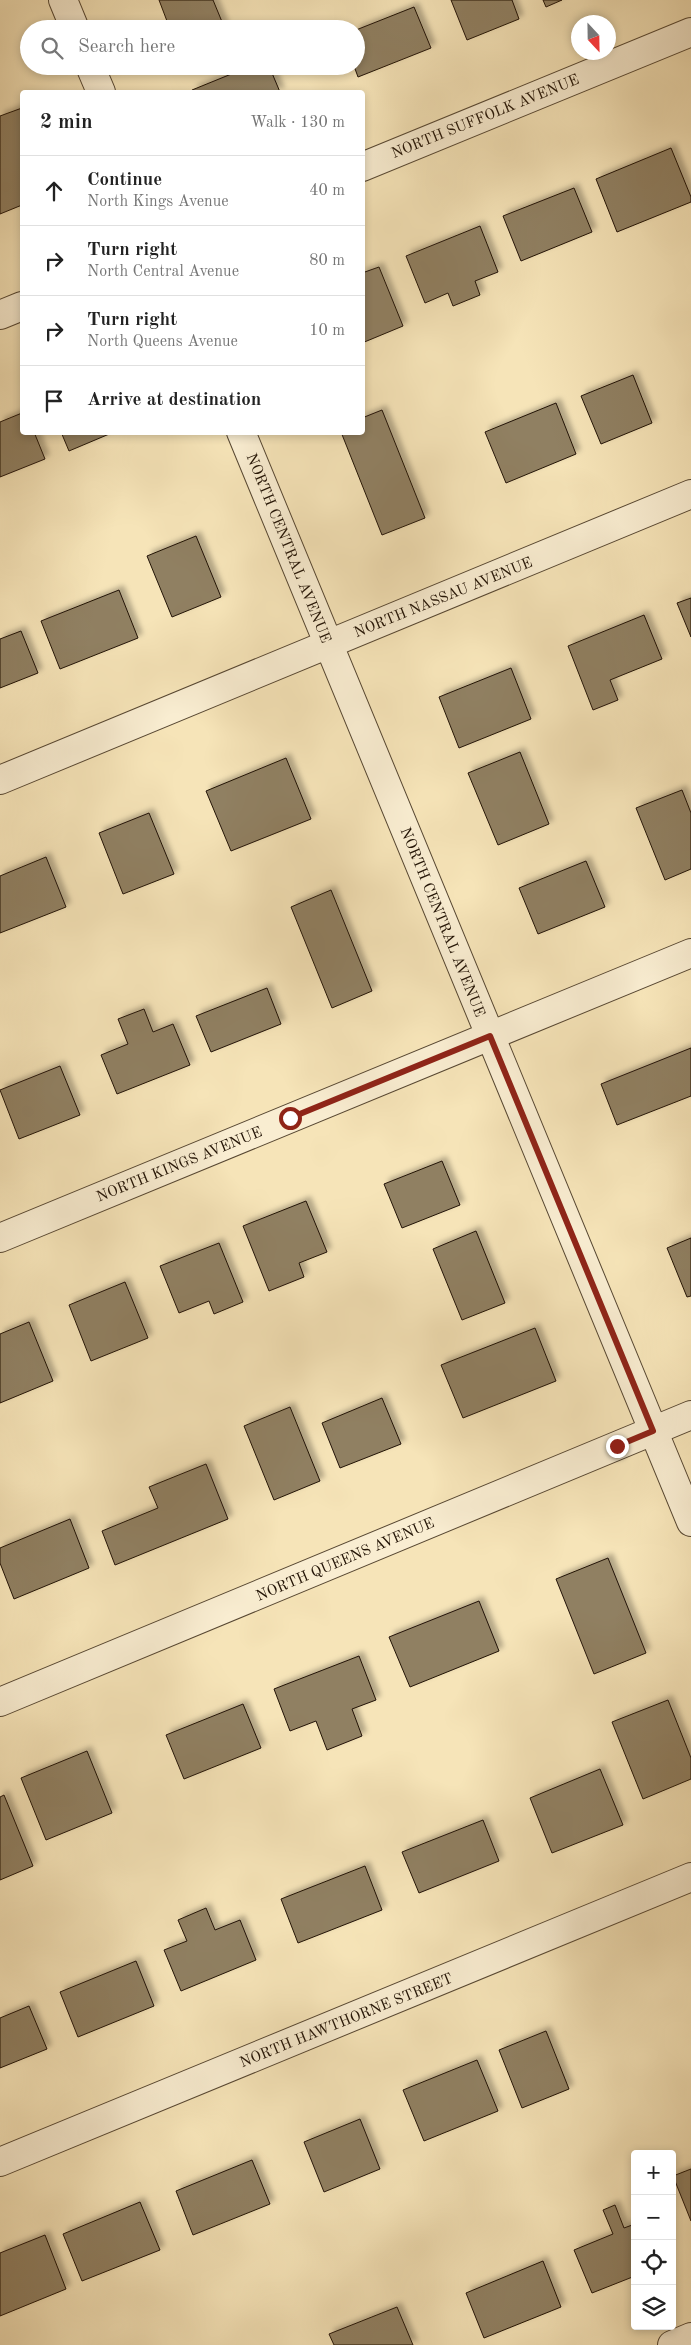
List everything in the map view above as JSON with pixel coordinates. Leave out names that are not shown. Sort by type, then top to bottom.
[{"type":"street","points":[[63,0],[71,20]]},
{"type":"street","name":"NORTH SUFFOLK AVENUE","points":[[365,165],[691,32]]},
{"type":"street","points":[[94,75],[100,90]]},
{"type":"street","points":[[0,315],[20,307]]},
{"type":"street","name":"NORTH CENTRAL AVENUE","points":[[242,435],[691,1522]]},
{"type":"street","name":"NORTH NASSAU AVENUE","points":[[0,780],[691,494]]},
{"type":"street","name":"NORTH KINGS AVENUE","points":[[0,1238],[691,953]]},
{"type":"street","name":"NORTH QUEENS AVENUE","points":[[0,1702],[691,1415]]},
{"type":"street","name":"NORTH HAWTHORNE STREET","points":[[0,2162],[691,1877]]},
{"type":"street","points":[[672,2345],[691,2337]]},
{"type":"building","points":[[159,0],[213,0],[221,20],[167,20]]},
{"type":"building","points":[[451,0],[512,0],[519,19],[467,40]]},
{"type":"building","points":[[543,0],[562,0],[546,7]]},
{"type":"building","points":[[414,7],[431,48],[365,74],[365,26]]},
{"type":"building","points":[[229,75],[273,75],[279,90],[192,90]]},
{"type":"building","points":[[20,109],[20,206],[0,214],[0,116]]},
{"type":"building","points":[[671,148],[691,197],[691,202],[617,232],[596,179]]},
{"type":"building","points":[[574,188],[592,232],[521,261],[503,216]]},
{"type":"building","points":[[480,226],[498,272],[475,281],[480,295],[453,306],[448,293],[425,303],[406,256]]},
{"type":"building","points":[[379,267],[403,326],[365,342],[365,272]]},
{"type":"building","points":[[633,375],[652,423],[601,444],[581,396]]},
{"type":"building","points":[[556,403],[576,454],[506,483],[485,432]]},
{"type":"building","points":[[382,410],[425,518],[382,535],[342,435],[365,435],[365,417]]},
{"type":"building","points":[[20,414],[20,435],[35,435],[45,459],[0,477],[0,422]]},
{"type":"building","points":[[62,435],[107,435],[69,451]]},
{"type":"building","points":[[196,536],[221,597],[172,617],[147,556]]},
{"type":"building","points":[[119,590],[138,638],[60,669],[41,621]]},
{"type":"building","points":[[691,598],[691,637],[677,603]]},
{"type":"building","points":[[644,615],[662,659],[610,680],[618,700],[593,710],[568,646]]},
{"type":"building","points":[[21,631],[38,673],[0,688],[0,639]]},
{"type":"building","points":[[511,668],[531,719],[459,748],[439,697]]},
{"type":"building","points":[[520,752],[549,824],[498,845],[468,773]]},
{"type":"building","points":[[286,758],[311,819],[231,851],[206,791]]},
{"type":"building","points":[[682,790],[691,813],[691,869],[665,880],[636,808]]},
{"type":"building","points":[[149,813],[174,874],[123,894],[99,833]]},
{"type":"building","points":[[46,857],[66,907],[0,933],[0,876]]},
{"type":"building","points":[[586,861],[605,907],[538,934],[519,888]]},
{"type":"building","points":[[331,890],[372,991],[332,1008],[291,907]]},
{"type":"building","points":[[267,988],[281,1024],[211,1052],[196,1016]]},
{"type":"building","points":[[144,1009],[153,1032],[173,1024],[190,1065],[117,1094],[101,1055],[128,1044],[118,1019]]},
{"type":"building","points":[[691,1048],[691,1096],[617,1125],[601,1084]]},
{"type":"building","points":[[60,1066],[80,1115],[19,1139],[0,1090]]},
{"type":"building","points":[[442,1161],[460,1205],[402,1228],[384,1184]]},
{"type":"building","points":[[306,1201],[327,1252],[299,1263],[304,1277],[269,1291],[243,1226]]},
{"type":"building","points":[[476,1231],[505,1303],[462,1320],[433,1249]]},
{"type":"building","points":[[691,1238],[691,1296],[687,1297],[667,1248]]},
{"type":"building","points":[[219,1243],[243,1302],[214,1314],[209,1301],[179,1313],[160,1266]]},
{"type":"building","points":[[125,1282],[148,1338],[91,1361],[69,1305]]},
{"type":"building","points":[[29,1322],[53,1381],[0,1403],[0,1334]]},
{"type":"building","points":[[535,1328],[556,1381],[463,1418],[441,1365]]},
{"type":"building","points":[[382,1398],[401,1444],[340,1468],[322,1423]]},
{"type":"building","points":[[290,1407],[320,1481],[274,1500],[244,1426]]},
{"type":"building","points":[[206,1464],[228,1519],[115,1565],[102,1531],[158,1508],[149,1487]]},
{"type":"building","points":[[70,1519],[89,1568],[14,1599],[0,1563],[0,1548]]},
{"type":"building","points":[[608,1558],[646,1653],[594,1674],[556,1579]]},
{"type":"building","points":[[479,1601],[499,1651],[410,1687],[389,1637]]},
{"type":"building","points":[[359,1656],[376,1700],[352,1709],[362,1736],[327,1750],[316,1721],[290,1731],[274,1689]]},
{"type":"building","points":[[668,1700],[691,1758],[691,1779],[643,1799],[612,1722]]},
{"type":"building","points":[[243,1704],[261,1748],[184,1779],[166,1735]]},
{"type":"building","points":[[87,1751],[112,1813],[46,1840],[21,1778]]},
{"type":"building","points":[[600,1769],[623,1825],[552,1853],[530,1798]]},
{"type":"building","points":[[4,1795],[33,1866],[0,1880],[0,1797]]},
{"type":"building","points":[[483,1820],[499,1861],[419,1893],[402,1852]]},
{"type":"building","points":[[365,1866],[382,1910],[298,1943],[281,1899]]},
{"type":"building","points":[[206,1908],[215,1930],[240,1920],[256,1960],[181,1991],[164,1950],[187,1941],[178,1920]]},
{"type":"building","points":[[136,1961],[154,2006],[78,2037],[60,1992]]},
{"type":"building","points":[[29,2006],[47,2049],[0,2068],[0,2018]]},
{"type":"building","points":[[546,2031],[569,2089],[522,2108],[499,2050]]},
{"type":"building","points":[[477,2060],[498,2111],[424,2141],[403,2090]]},
{"type":"building","points":[[360,2119],[380,2169],[324,2192],[304,2142]]},
{"type":"building","points":[[252,2160],[270,2204],[193,2235],[176,2191]]},
{"type":"building","points":[[691,2169],[691,2221],[676,2184],[676,2175]]},
{"type":"building","points":[[140,2202],[160,2250],[82,2281],[63,2234]]},
{"type":"building","points":[[615,2205],[624,2228],[631,2225],[631,2278],[592,2293],[574,2250],[613,2234],[603,2210]]},
{"type":"building","points":[[45,2235],[66,2289],[0,2316],[0,2253]]},
{"type":"building","points":[[543,2261],[561,2307],[484,2338],[466,2293]]},
{"type":"building","points":[[397,2307],[413,2345],[334,2345],[329,2334]]},
{"type":"route","points":[[290,1118],[490,1036],[653,1431],[617,1446]]}]
